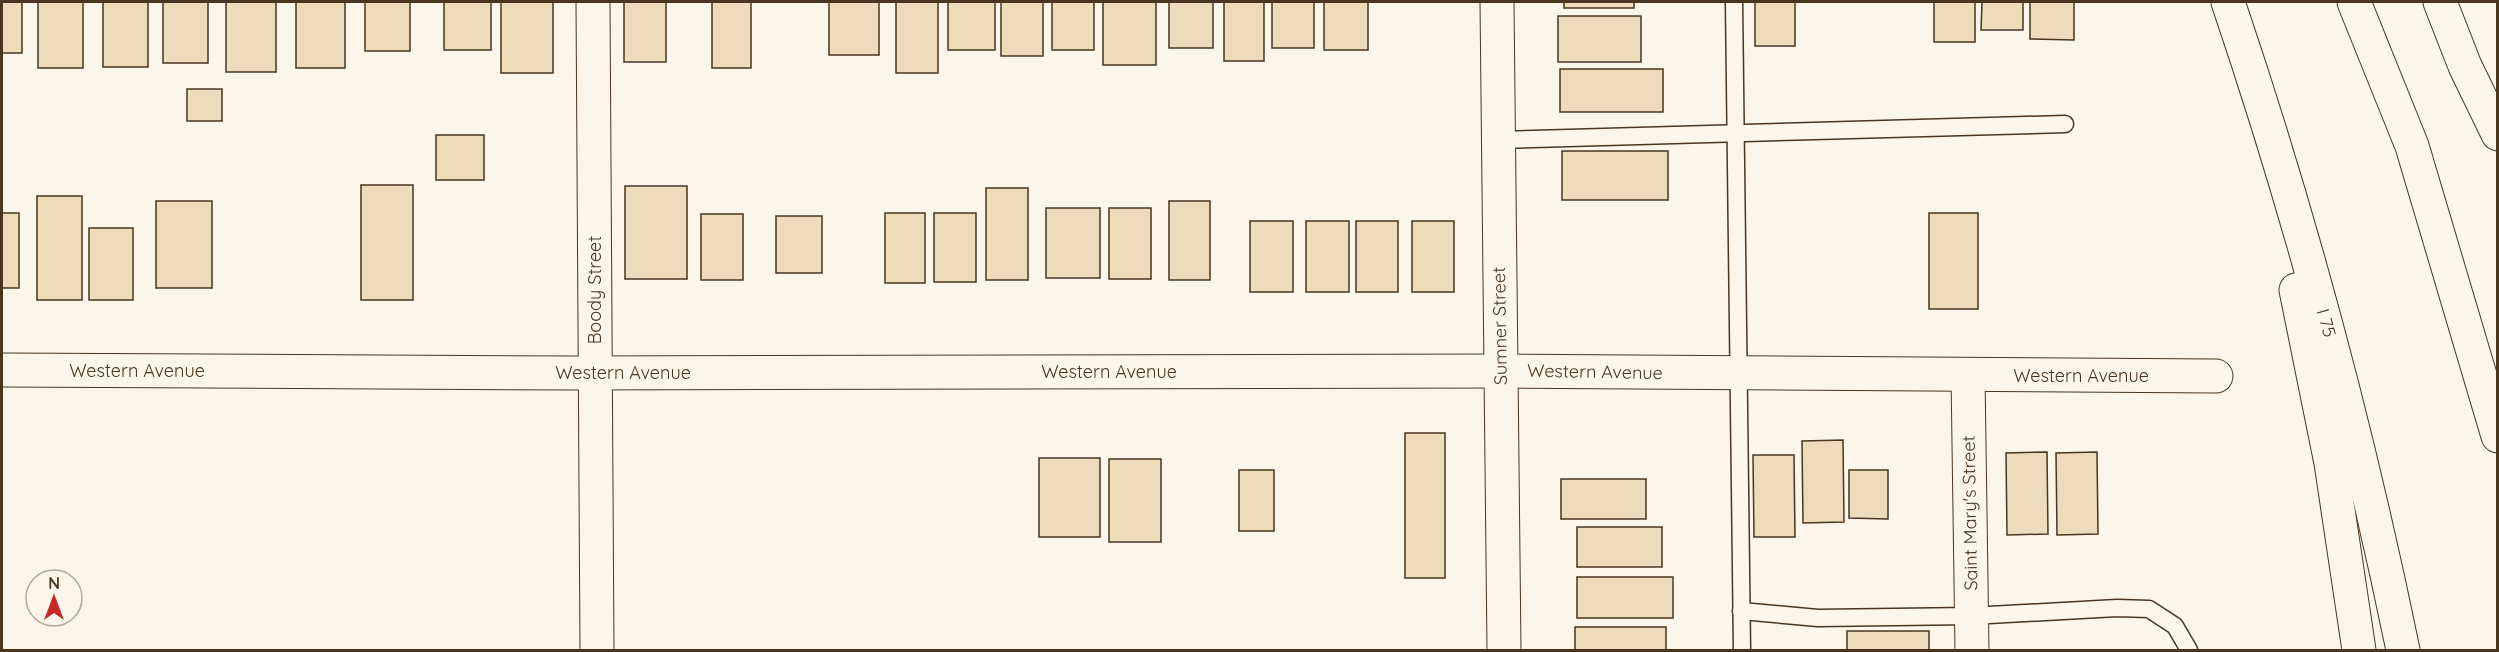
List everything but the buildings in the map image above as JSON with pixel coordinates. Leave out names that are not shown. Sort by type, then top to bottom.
[{"type":"main road","name":"Boody Street","points":[[593,2],[597,651]]},
{"type":"main road","name":"Sumner Street","points":[[1497,2],[1504,651]]},
{"type":"main road","name":"I 75","points":[[2228,2],[2251,71],[2336,359],[2377,523],[2403,651]]},
{"type":"main road","points":[[2354,2],[2412,146],[2498,436]]},
{"type":"main road","points":[[2440,2],[2465,66],[2498,134]]},
{"type":"main road","points":[[2251,71],[2331,463],[2359,651]]},
{"type":"main road","name":"Western Avenue","points":[[2,370],[595,373],[1501,371],[2216,376]]},
{"type":"main road","name":"Saint Mary's Street","points":[[1968,375],[1972,651]]},
{"type":"lane","points":[[1734,2],[1742,651]]},
{"type":"lane","points":[[1498,140],[2065,124]]},
{"type":"lane","points":[[1741,612],[1818,618],[1971,616],[2117,608],[2149,609],[2175,626],[2189,651]]}]
